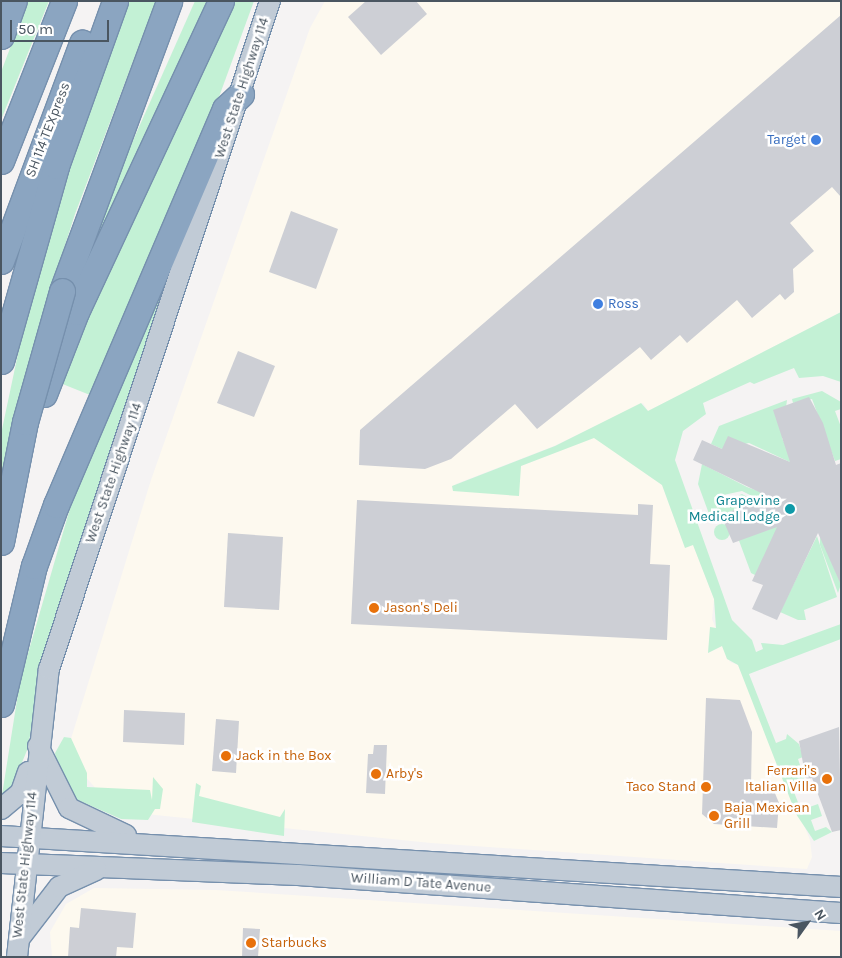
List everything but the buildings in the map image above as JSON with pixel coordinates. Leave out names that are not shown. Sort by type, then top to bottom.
[{"type":"highway","points":[[1,36],[14,1]]},
{"type":"highway","points":[[1,161],[64,1]]},
{"type":"highway","name":"SH 114 TEXpress","points":[[1,261],[37,156],[100,1]]},
{"type":"highway","points":[[1,361],[56,166],[115,1]]},
{"type":"highway","points":[[1,542],[25,422],[62,291],[132,98],[170,1]]},
{"type":"highway","points":[[132,98],[150,79],[187,1]]},
{"type":"highway","points":[[1,530],[55,362],[221,1]]},
{"type":"highway","points":[[1,704],[34,566],[56,505],[225,109],[241,94]]},
{"type":"main road","name":"West State Highway 114","points":[[17,950],[37,744],[49,669],[241,94],[270,1]]},
{"type":"main road","points":[[1,809],[21,792],[37,744]]},
{"type":"main road","points":[[37,744],[69,808],[140,842]]},
{"type":"main road","name":"William D Tate Avenue","points":[[1,836],[300,851],[841,887]]},
{"type":"main road","points":[[298,875],[300,851]]},
{"type":"main road","name":"William D Tate Avenue","points":[[1,863],[298,875],[796,908],[841,913]]},
{"type":"main road","points":[[17,950],[59,887],[106,867]]},
{"type":"main road","points":[[638,897],[640,875]]},
{"type":"main road","points":[[796,908],[797,884]]},
{"type":"shaded area","points":[[325,1],[841,1],[841,312],[648,411],[643,403],[554,446],[453,485],[521,466],[594,437],[662,485],[685,547],[693,544],[714,599],[712,619],[716,629],[711,627],[708,653],[722,646],[730,662],[738,665],[810,840],[812,857],[807,869],[431,843],[116,811],[66,755],[151,480],[310,28]]},
{"type":"shaded area","points":[[94,888],[216,890],[841,931],[841,957],[52,957],[50,932],[66,904]]},
{"type":"green space","points":[[28,1],[49,1],[1,120],[1,72]]},
{"type":"green space","points":[[128,1],[156,1],[75,214],[39,327],[1,483],[1,434],[26,316],[60,189]]},
{"type":"green space","points":[[195,1],[210,1],[72,300],[115,181]]},
{"type":"green space","points":[[231,1],[254,1],[200,149],[138,293],[90,395],[55,381]]},
{"type":"green space","points":[[164,274],[169,275],[39,682],[28,748],[8,796],[2,795],[20,681],[82,467]]},
{"type":"green space","points":[[841,312],[841,382],[823,376],[799,378],[794,368],[754,384],[750,382],[703,403],[706,414],[683,431],[675,460],[732,620],[752,640],[756,652],[763,649],[761,643],[783,645],[841,624],[841,639],[749,674],[776,743],[786,739],[787,734],[799,744],[803,757],[798,759],[806,783],[792,787],[801,810],[818,804],[822,816],[811,820],[815,831],[826,827],[832,832],[814,841],[796,814],[738,665],[727,659],[722,646],[708,653],[710,627],[716,628],[714,599],[693,545],[685,548],[662,485],[594,438],[521,466],[519,496],[453,491],[452,486],[555,446],[641,403],[648,411]]},
{"type":"green space","points":[[822,391],[841,402],[841,409],[835,411],[841,427],[841,459],[835,461],[812,399],[793,403],[792,399]]},
{"type":"green space","points":[[787,400],[782,438],[794,464],[749,443],[722,449],[711,444],[719,426]]},
{"type":"green space","points":[[702,464],[747,487],[764,493],[756,498],[742,491],[714,497],[717,508],[734,504],[735,497],[742,494],[756,502],[712,522],[698,484]]},
{"type":"green space","points":[[780,522],[757,576],[751,573],[738,538],[768,530]]},
{"type":"green space","points":[[719,524],[725,524],[730,529],[728,538],[719,540],[714,535],[714,529]]},
{"type":"green space","points":[[820,535],[841,584],[838,593],[820,545]]},
{"type":"green space","points":[[817,536],[837,597],[804,610],[806,620],[798,620],[780,612]]},
{"type":"green space","points":[[64,737],[71,738],[87,773],[87,787],[150,790],[152,800],[153,777],[163,789],[160,809],[155,809],[148,820],[121,819],[71,797],[58,772],[55,753]]},
{"type":"green space","points":[[196,783],[201,786],[199,796],[280,817],[285,809],[284,836],[192,822]]},
{"type":"place","name":"Target","points":[[816,140]]},
{"type":"place","name":"Ross","points":[[598,304]]},
{"type":"place","name":"Grapevine Medical Lodge","points":[[790,509]]},
{"type":"place","name":"Jason's Deli","points":[[374,608]]},
{"type":"place","name":"Jack in the Box","points":[[226,756]]},
{"type":"place","name":"Arby's","points":[[376,774]]},
{"type":"place","name":"Ferrari's Italian Villa","points":[[827,779]]},
{"type":"place","name":"Taco Stand","points":[[706,787]]},
{"type":"place","name":"Baja Mexican Grill","points":[[714,816]]},
{"type":"place","name":"Starbucks","points":[[251,943]]}]
